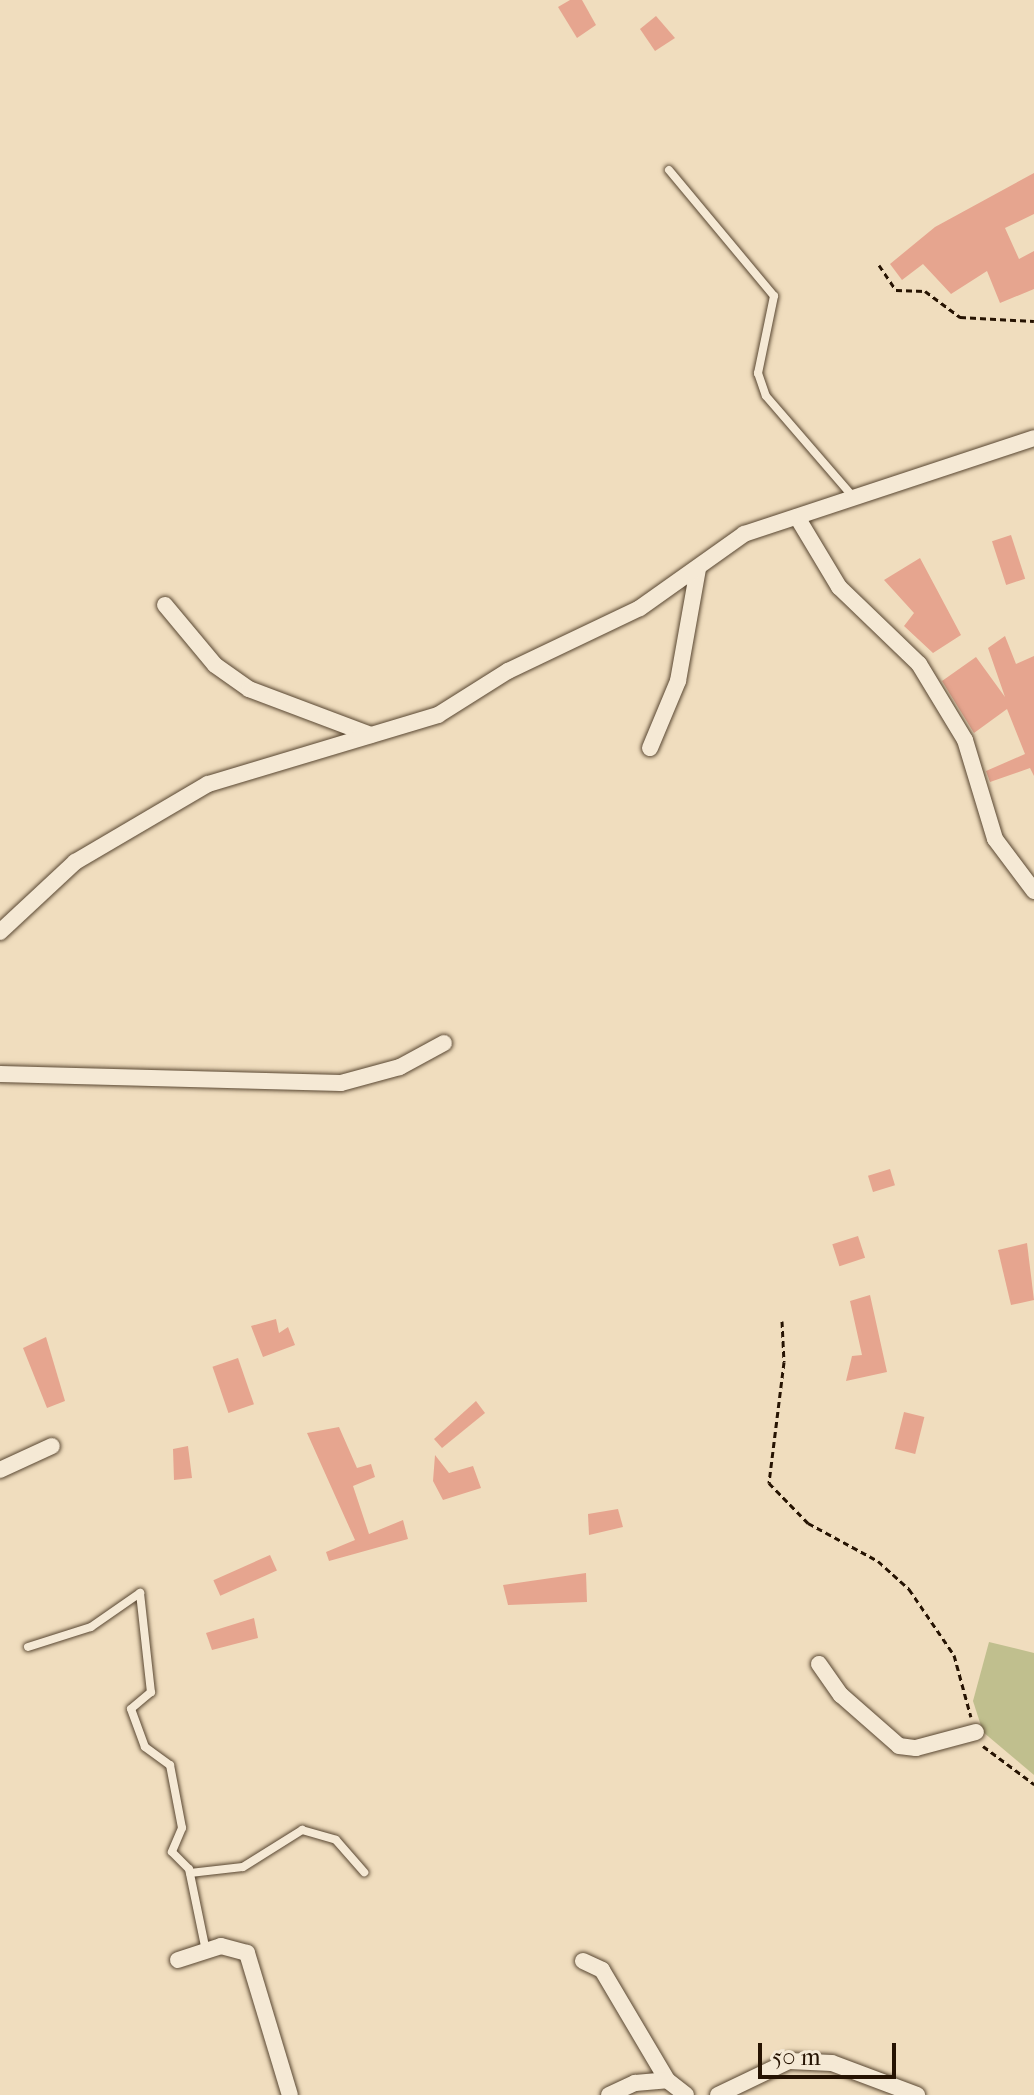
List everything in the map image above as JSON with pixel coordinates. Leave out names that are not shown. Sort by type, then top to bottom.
[{"type":"street","points":[[0,932],[75,862],[140,819],[272,760],[438,715],[508,671],[640,608],[744,534],[1034,438]]},
{"type":"street","points":[[797,517],[839,587],[919,664],[965,740],[995,839],[1034,891]]},
{"type":"street","points":[[650,748],[678,681],[698,569]]},
{"type":"street","points":[[165,605],[215,665],[249,689],[371,735]]},
{"type":"street","points":[[0,1074],[341,1083],[400,1067],[444,1043]]},
{"type":"street","points":[[0,1470],[52,1446]]},
{"type":"street","points":[[819,1664],[841,1695],[899,1746],[916,1748],[976,1732]]},
{"type":"street","points":[[178,1960],[221,1946],[247,1953],[290,2095]]},
{"type":"street","points":[[583,1961],[602,1970],[667,2080],[686,2095]]},
{"type":"street","points":[[718,2095],[789,2061],[832,2063],[917,2095]]},
{"type":"street","points":[[609,2095],[635,2083],[667,2080]]},
{"type":"lane","points":[[669,170],[774,296],[758,373],[766,396],[855,499]]},
{"type":"lane","points":[[28,1647],[91,1627],[140,1593],[151,1692],[131,1709],[145,1747],[170,1765],[182,1828],[172,1852],[190,1873],[206,1951]]},
{"type":"lane","points":[[190,1873],[243,1867],[302,1830],[336,1840],[364,1872]]},
{"type":"path","points":[[879,265],[896,290],[925,291],[960,317],[1034,321]]},
{"type":"path","points":[[782,1321],[784,1362],[769,1483],[808,1523],[878,1561],[909,1589],[954,1655],[976,1732],[1000,1764],[1034,1784]]},
{"type":"shaded area","points":[[989,1642],[1034,1653],[1034,1775],[983,1732],[973,1701]]},
{"type":"building","points":[[570,0],[582,0],[596,25],[577,38],[558,7]]},
{"type":"building","points":[[656,16],[675,38],[655,51],[640,29]]},
{"type":"building","points":[[1034,173],[1034,214],[1005,228],[1019,259],[1034,251],[1034,289],[1000,303],[987,271],[951,294],[923,264],[902,280],[890,264],[935,227]]},
{"type":"building","points":[[1011,535],[1025,579],[1006,585],[992,541]]},
{"type":"building","points":[[920,558],[961,635],[933,653],[904,626],[914,613],[884,580]]},
{"type":"building","points":[[1005,636],[1016,664],[1034,656],[1034,776],[1030,768],[990,782],[986,771],[1025,754],[1007,709],[974,733],[942,681],[976,657],[1005,697],[988,648]]},
{"type":"building","points":[[890,1169],[895,1185],[873,1192],[868,1176]]},
{"type":"building","points":[[858,1236],[865,1258],[839,1266],[832,1244]]},
{"type":"building","points":[[1027,1243],[1034,1300],[1011,1305],[998,1250]]},
{"type":"building","points":[[870,1295],[887,1372],[846,1381],[852,1356],[862,1355],[850,1301]]},
{"type":"building","points":[[276,1319],[279,1333],[288,1327],[295,1345],[263,1357],[251,1326]]},
{"type":"building","points":[[46,1337],[65,1401],[47,1408],[23,1348]]},
{"type":"building","points":[[238,1358],[254,1404],[228,1413],[212,1367]]},
{"type":"building","points":[[476,1401],[485,1413],[442,1448],[434,1439]]},
{"type":"building","points":[[904,1412],[924,1417],[915,1454],[895,1449]]},
{"type":"building","points":[[339,1427],[357,1468],[371,1464],[375,1477],[353,1486],[369,1534],[403,1520],[408,1539],[329,1561],[326,1552],[355,1540],[307,1433]]},
{"type":"building","points":[[188,1446],[192,1478],[174,1480],[173,1449]]},
{"type":"building","points":[[435,1455],[449,1473],[473,1466],[481,1488],[443,1500],[433,1481]]},
{"type":"building","points":[[618,1509],[623,1527],[589,1535],[588,1514]]},
{"type":"building","points":[[270,1555],[277,1571],[220,1596],[213,1580]]},
{"type":"building","points":[[586,1573],[587,1602],[508,1605],[503,1585]]},
{"type":"building","points":[[254,1618],[258,1638],[212,1650],[206,1633]]}]
